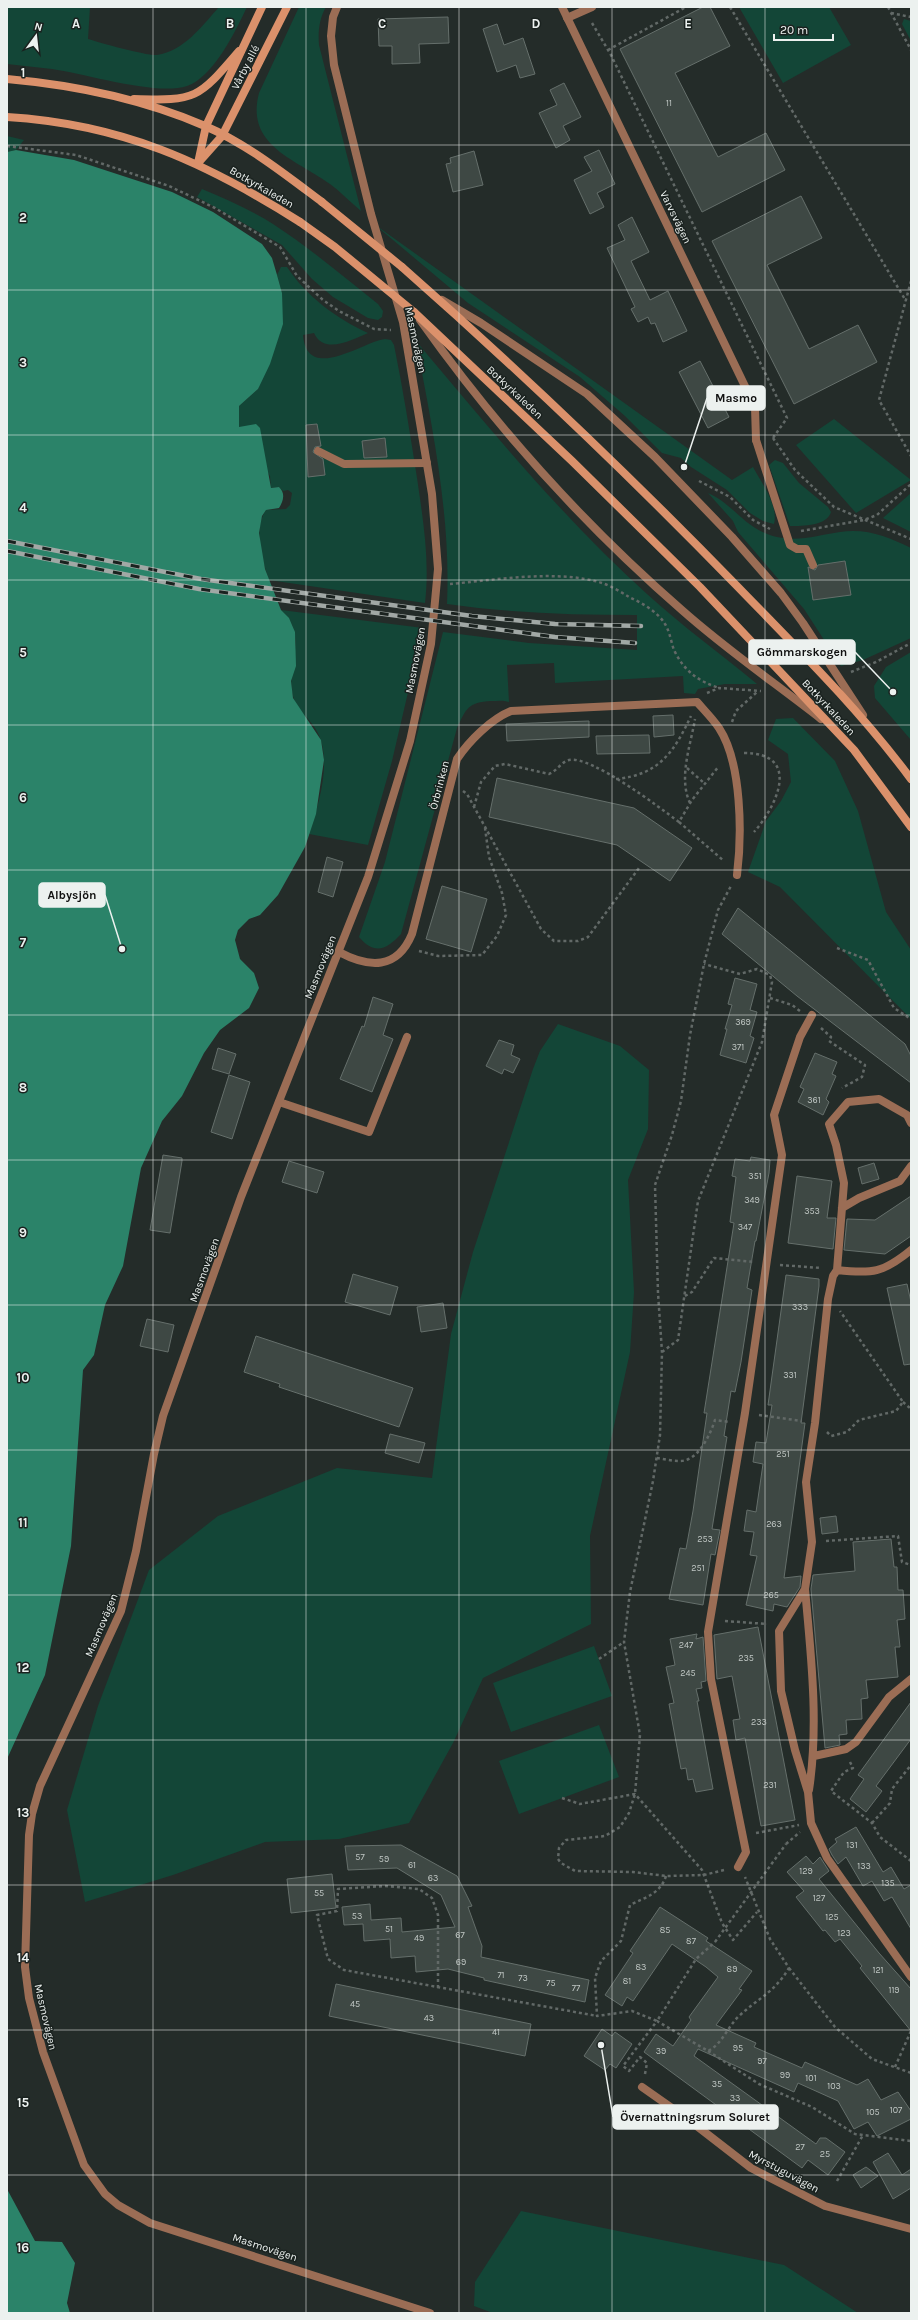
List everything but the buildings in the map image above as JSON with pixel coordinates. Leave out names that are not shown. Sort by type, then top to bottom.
[{"type":"main road","name":"Vårby allé","points":[[198,164],[206,126],[262,7]]},
{"type":"main road","name":"Vårby allé","points":[[198,164],[222,136],[287,7]]},
{"type":"main road","points":[[121,99],[170,100],[192,96],[211,82],[247,41]]},
{"type":"main road","name":"Botkyrkaleden","points":[[7,79],[74,88],[121,99],[206,126],[290,178],[322,202],[434,295],[523,376],[675,523],[869,726],[911,779]]},
{"type":"main road","name":"Botkyrkaleden","points":[[7,117],[47,121],[111,133],[166,150],[237,184],[300,222],[335,247],[414,312],[572,461],[695,582],[858,755],[911,826]]},
{"type":"street","name":"Masmovägen","points":[[337,7],[333,17],[331,36],[334,65],[371,214],[403,322],[427,463],[436,536],[438,585],[431,644],[410,741],[368,878],[241,1197],[164,1416],[152,1461],[135,1558],[121,1611],[60,1741],[35,1802],[28,1843],[24,1936],[27,1983],[43,2052],[74,2141],[84,2165],[92,2177],[114,2201],[150,2223],[430,2313]]},
{"type":"street","name":"Varvsvägen","points":[[562,7],[757,412],[756,440],[790,545],[797,549],[806,549],[813,565]]},
{"type":"street","points":[[567,18],[592,7]]},
{"type":"street","points":[[434,295],[481,323],[588,394],[655,457],[732,537],[781,593],[869,726]]},
{"type":"street","points":[[414,312],[446,356],[504,429],[548,480],[591,525],[684,612],[736,656],[834,729]]},
{"type":"street","points":[[318,451],[344,464],[427,463]]},
{"type":"street","points":[[697,702],[719,728],[732,756],[741,820],[737,875]]},
{"type":"street","name":"Örbrinken","points":[[406,948],[412,934],[457,759],[463,750],[501,715],[511,711],[697,702]]},
{"type":"street","points":[[339,952],[356,961],[375,964],[393,959],[406,948]]},
{"type":"street","points":[[738,1867],[746,1852],[711,1679],[708,1632],[745,1413],[782,1155],[774,1115],[800,1037],[812,1015]]},
{"type":"street","points":[[279,1102],[369,1132],[407,1038]]},
{"type":"street","points":[[808,1792],[814,1756],[810,1648],[805,1589],[812,1542],[806,1482],[815,1423],[827,1308],[833,1276],[837,1270],[844,1183],[836,1145],[829,1124],[848,1102],[879,1099],[907,1115],[911,1123]]},
{"type":"street","points":[[842,1208],[859,1198],[900,1181],[911,1166]]},
{"type":"street","points":[[837,1270],[866,1273],[892,1265],[911,1250]]},
{"type":"street","points":[[805,1589],[779,1631],[781,1691],[795,1750],[808,1792],[811,1823],[828,1858],[911,1977]]},
{"type":"street","points":[[814,1756],[846,1749],[856,1742],[889,1697],[911,1679]]},
{"type":"street","name":"Myrstuguvägen","points":[[642,2087],[751,2168],[825,2206],[911,2230]]},
{"type":"path","points":[[608,50],[686,7]]},
{"type":"path","points":[[730,7],[906,301]]},
{"type":"path","points":[[888,7],[911,50]]},
{"type":"path","points":[[583,11],[608,50],[788,418],[773,438]]},
{"type":"path","points":[[891,13],[911,17]]},
{"type":"path","points":[[7,146],[76,155],[169,186],[215,208],[280,247],[298,276],[323,300],[359,323],[384,331]]},
{"type":"path","points":[[911,281],[879,400],[911,456]]},
{"type":"path","points":[[757,412],[795,470],[823,498],[834,507],[911,540]]},
{"type":"path","points":[[695,479],[730,497],[753,520],[767,528],[785,532],[810,531],[864,520],[877,515],[911,484]]},
{"type":"path","points":[[438,585],[542,577],[580,579],[602,583],[636,600],[655,613],[665,624],[674,650],[688,672],[694,677],[719,688],[758,692],[766,690]]},
{"type":"path","points":[[849,673],[876,662],[911,643]]},
{"type":"path","points":[[616,779],[645,773],[665,760],[680,738],[697,702],[705,694],[719,688]]},
{"type":"path","points":[[736,711],[758,692]]},
{"type":"path","points":[[690,803],[686,788],[687,768],[697,702]]},
{"type":"path","points":[[679,822],[704,783],[718,768],[732,756],[740,753],[757,753],[770,759],[778,769],[781,784],[776,799],[764,822],[740,848]]},
{"type":"path","points":[[474,807],[481,782],[491,768],[500,764],[549,774],[565,762],[574,760],[583,762],[632,788],[679,822],[725,862],[737,875],[718,910],[704,964],[690,1035],[681,1101],[655,1185],[658,1293],[662,1352],[660,1435],[657,1458],[630,1592],[624,1642],[640,1734],[635,1794],[629,1814],[620,1827],[606,1836],[566,1840],[560,1848],[558,1859],[560,1863],[575,1871],[633,1872],[666,1876],[704,1875],[738,1867],[745,1878],[757,1912],[770,1939],[789,1968],[835,2027],[872,2059],[911,2073]]},
{"type":"path","points":[[687,768],[704,783]]},
{"type":"path","points":[[449,787],[462,790],[468,794],[542,929],[554,941],[578,941],[588,937],[639,868]]},
{"type":"path","points":[[406,948],[438,956],[482,955],[497,936],[506,915],[502,893],[489,857],[484,825]]},
{"type":"path","points":[[837,948],[868,960],[894,1008],[911,1019]]},
{"type":"path","points":[[662,1352],[678,1340],[698,1201],[762,1042],[772,982],[770,975],[757,969],[740,974],[704,964]]},
{"type":"path","points":[[684,1297],[692,1292],[714,1258],[837,1270]]},
{"type":"path","points":[[827,1308],[842,1311],[903,1402],[911,1409]]},
{"type":"path","points":[[745,1413],[815,1423],[831,1436],[847,1432],[859,1420],[896,1411],[903,1402]]},
{"type":"path","points":[[657,1458],[680,1462],[695,1454],[709,1436],[715,1420],[728,1422]]},
{"type":"path","points":[[838,1539],[898,1536],[902,1562],[911,1565]]},
{"type":"path","points":[[710,1620],[764,1622]]},
{"type":"path","points":[[599,1659],[624,1642]]},
{"type":"path","points":[[846,1749],[853,1768],[844,1772],[831,1791],[872,1823],[880,1837],[911,1861]]},
{"type":"path","points":[[872,1823],[890,1804],[892,1789],[911,1765]]},
{"type":"path","points":[[562,1798],[580,1804],[635,1794]]},
{"type":"path","points":[[635,1794],[702,1870],[722,1923],[733,1940],[757,1912]]},
{"type":"path","points":[[742,1835],[811,1823]]},
{"type":"path","points":[[642,2087],[647,2063],[640,2057],[629,2071],[623,2066],[657,2021],[696,1959],[715,1942],[786,1844],[811,1823]]},
{"type":"path","points":[[598,2016],[595,1978],[601,1961],[621,1941],[630,1905],[656,1893],[663,1886],[666,1876]]},
{"type":"path","points":[[438,1988],[438,1915],[432,1898],[419,1889],[385,1886],[338,1889],[337,1911],[317,1915],[328,1958],[344,1970],[438,1988],[598,2016],[632,2011],[657,2021],[708,2051],[759,2084],[812,2107],[856,2134],[911,2142]]},
{"type":"path","points":[[708,2051],[715,2048],[738,2017],[780,1984],[789,1968]]},
{"type":"path","points":[[895,2067],[911,2031]]},
{"type":"path","points":[[837,2181],[863,2135]]},
{"type":"shaded area","points":[[7,7],[90,7],[88,39],[134,51],[157,55],[167,53],[192,37],[219,7],[247,7],[223,52],[206,73],[197,81],[187,86],[158,88],[121,83],[52,69],[7,64]]},
{"type":"shaded area","points":[[299,7],[326,7],[320,26],[319,45],[361,211],[330,184],[276,149],[266,138],[259,126],[257,111],[259,93]]},
{"type":"shaded area","points":[[739,7],[829,7],[851,45],[783,83]]},
{"type":"shaded area","points":[[904,19],[911,21],[911,41],[902,24]]},
{"type":"shaded area","points":[[7,136],[24,140],[16,150],[7,152]]},
{"type":"shaded area","points":[[16,150],[74,160],[172,192],[213,212],[262,244],[272,258],[282,293],[283,324],[270,364],[258,389],[239,406],[239,427],[256,424],[260,428],[271,488],[279,487],[283,492],[283,500],[279,508],[266,510],[262,516],[259,533],[265,569],[281,610],[289,618],[295,632],[296,666],[291,681],[293,698],[321,740],[324,760],[316,814],[305,847],[278,895],[260,915],[249,919],[238,930],[235,940],[240,959],[254,973],[259,988],[249,1008],[220,1030],[204,1053],[182,1096],[162,1121],[141,1168],[123,1266],[105,1305],[94,1355],[83,1370],[71,1546],[45,1675],[7,1759],[7,152]]},
{"type":"shaded area","points":[[202,189],[247,209],[287,233],[378,304],[383,311],[382,317],[378,320],[368,318],[333,297],[312,279],[282,245],[197,197]]},
{"type":"shaded area","points":[[374,224],[732,480],[753,467],[772,502],[775,517],[774,524],[763,521],[750,513],[727,490],[691,467],[681,458],[662,453],[625,416],[580,377],[468,303]]},
{"type":"shaded area","points":[[281,267],[287,267],[303,288],[323,306],[345,321],[368,333],[347,342],[331,345],[319,340],[314,333],[303,335],[307,349],[315,357],[325,358],[338,356],[385,339],[391,340],[394,345],[409,428],[423,524],[427,572],[425,603],[269,580],[260,545],[259,535],[262,518],[266,510],[286,509],[290,505],[292,493],[288,490],[283,491],[279,487],[271,488],[270,476],[239,427],[239,406],[258,389],[282,293],[277,275]]},
{"type":"shaded area","points":[[416,341],[527,471],[585,534],[660,606],[757,684],[725,684],[698,689],[695,694],[684,693],[683,676],[555,683],[554,663],[507,665],[509,702],[491,701],[473,705],[466,711],[457,728],[401,934],[386,947],[376,948],[370,947],[359,937],[385,862],[443,632],[529,643],[637,650],[637,615],[542,613],[494,610],[447,604],[446,537],[443,504],[434,439]]},
{"type":"shaded area","points":[[834,419],[911,480],[856,513],[796,445]]},
{"type":"shaded area","points":[[775,460],[783,463],[799,483],[828,507],[831,512],[829,517],[820,523],[790,526],[769,465]]},
{"type":"shaded area","points":[[708,493],[725,504],[756,529],[777,537],[793,539],[809,538],[840,532],[859,531],[877,534],[911,548],[911,638],[863,660],[841,666],[804,609],[738,532],[733,521]]},
{"type":"shaded area","points":[[911,493],[911,532],[883,518]]},
{"type":"shaded area","points":[[281,610],[423,628],[392,761],[368,845],[309,834],[317,808],[323,780],[323,752],[321,740],[315,728],[299,709],[293,696],[291,685],[295,652],[294,630],[290,620]]},
{"type":"shaded area","points":[[911,652],[911,740],[875,698],[874,686],[886,667]]},
{"type":"shaded area","points":[[793,718],[835,761],[858,811],[886,912],[911,950],[911,1019],[780,887],[748,872],[766,821],[781,801],[791,782],[788,754],[768,740],[776,719]]},
{"type":"shaded area","points":[[558,1024],[620,1046],[649,1070],[648,1129],[628,1180],[634,1292],[630,1352],[590,1536],[591,1624],[483,1678],[453,1743],[409,1823],[339,1839],[265,1842],[173,1875],[85,1902],[67,1810],[98,1706],[149,1570],[218,1516],[337,1468],[432,1478],[451,1334],[473,1252],[533,1069],[540,1051]]},
{"type":"shaded area","points":[[594,1646],[612,1696],[511,1732],[493,1683]]},
{"type":"shaded area","points":[[599,1725],[619,1777],[519,1814],[499,1761]]},
{"type":"shaded area","points":[[7,2189],[35,2241],[62,2242],[75,2263],[67,2303],[70,2313],[7,2313]]},
{"type":"shaded area","points":[[521,2211],[784,2265],[858,2313],[493,2313],[474,2306],[475,2282]]},
{"type":"railway","points":[[7,541],[201,579],[472,616],[555,624],[641,626]]},
{"type":"railway","points":[[7,551],[199,589],[555,637],[635,643]]},
{"type":"place","name":"Masmo","points":[[684,467]]},
{"type":"place","name":"Gömmarskogen","points":[[893,692]]},
{"type":"place","name":"Albysjön","points":[[122,949]]},
{"type":"place","name":"Övernattningsrum Soluret","points":[[601,2045]]}]
